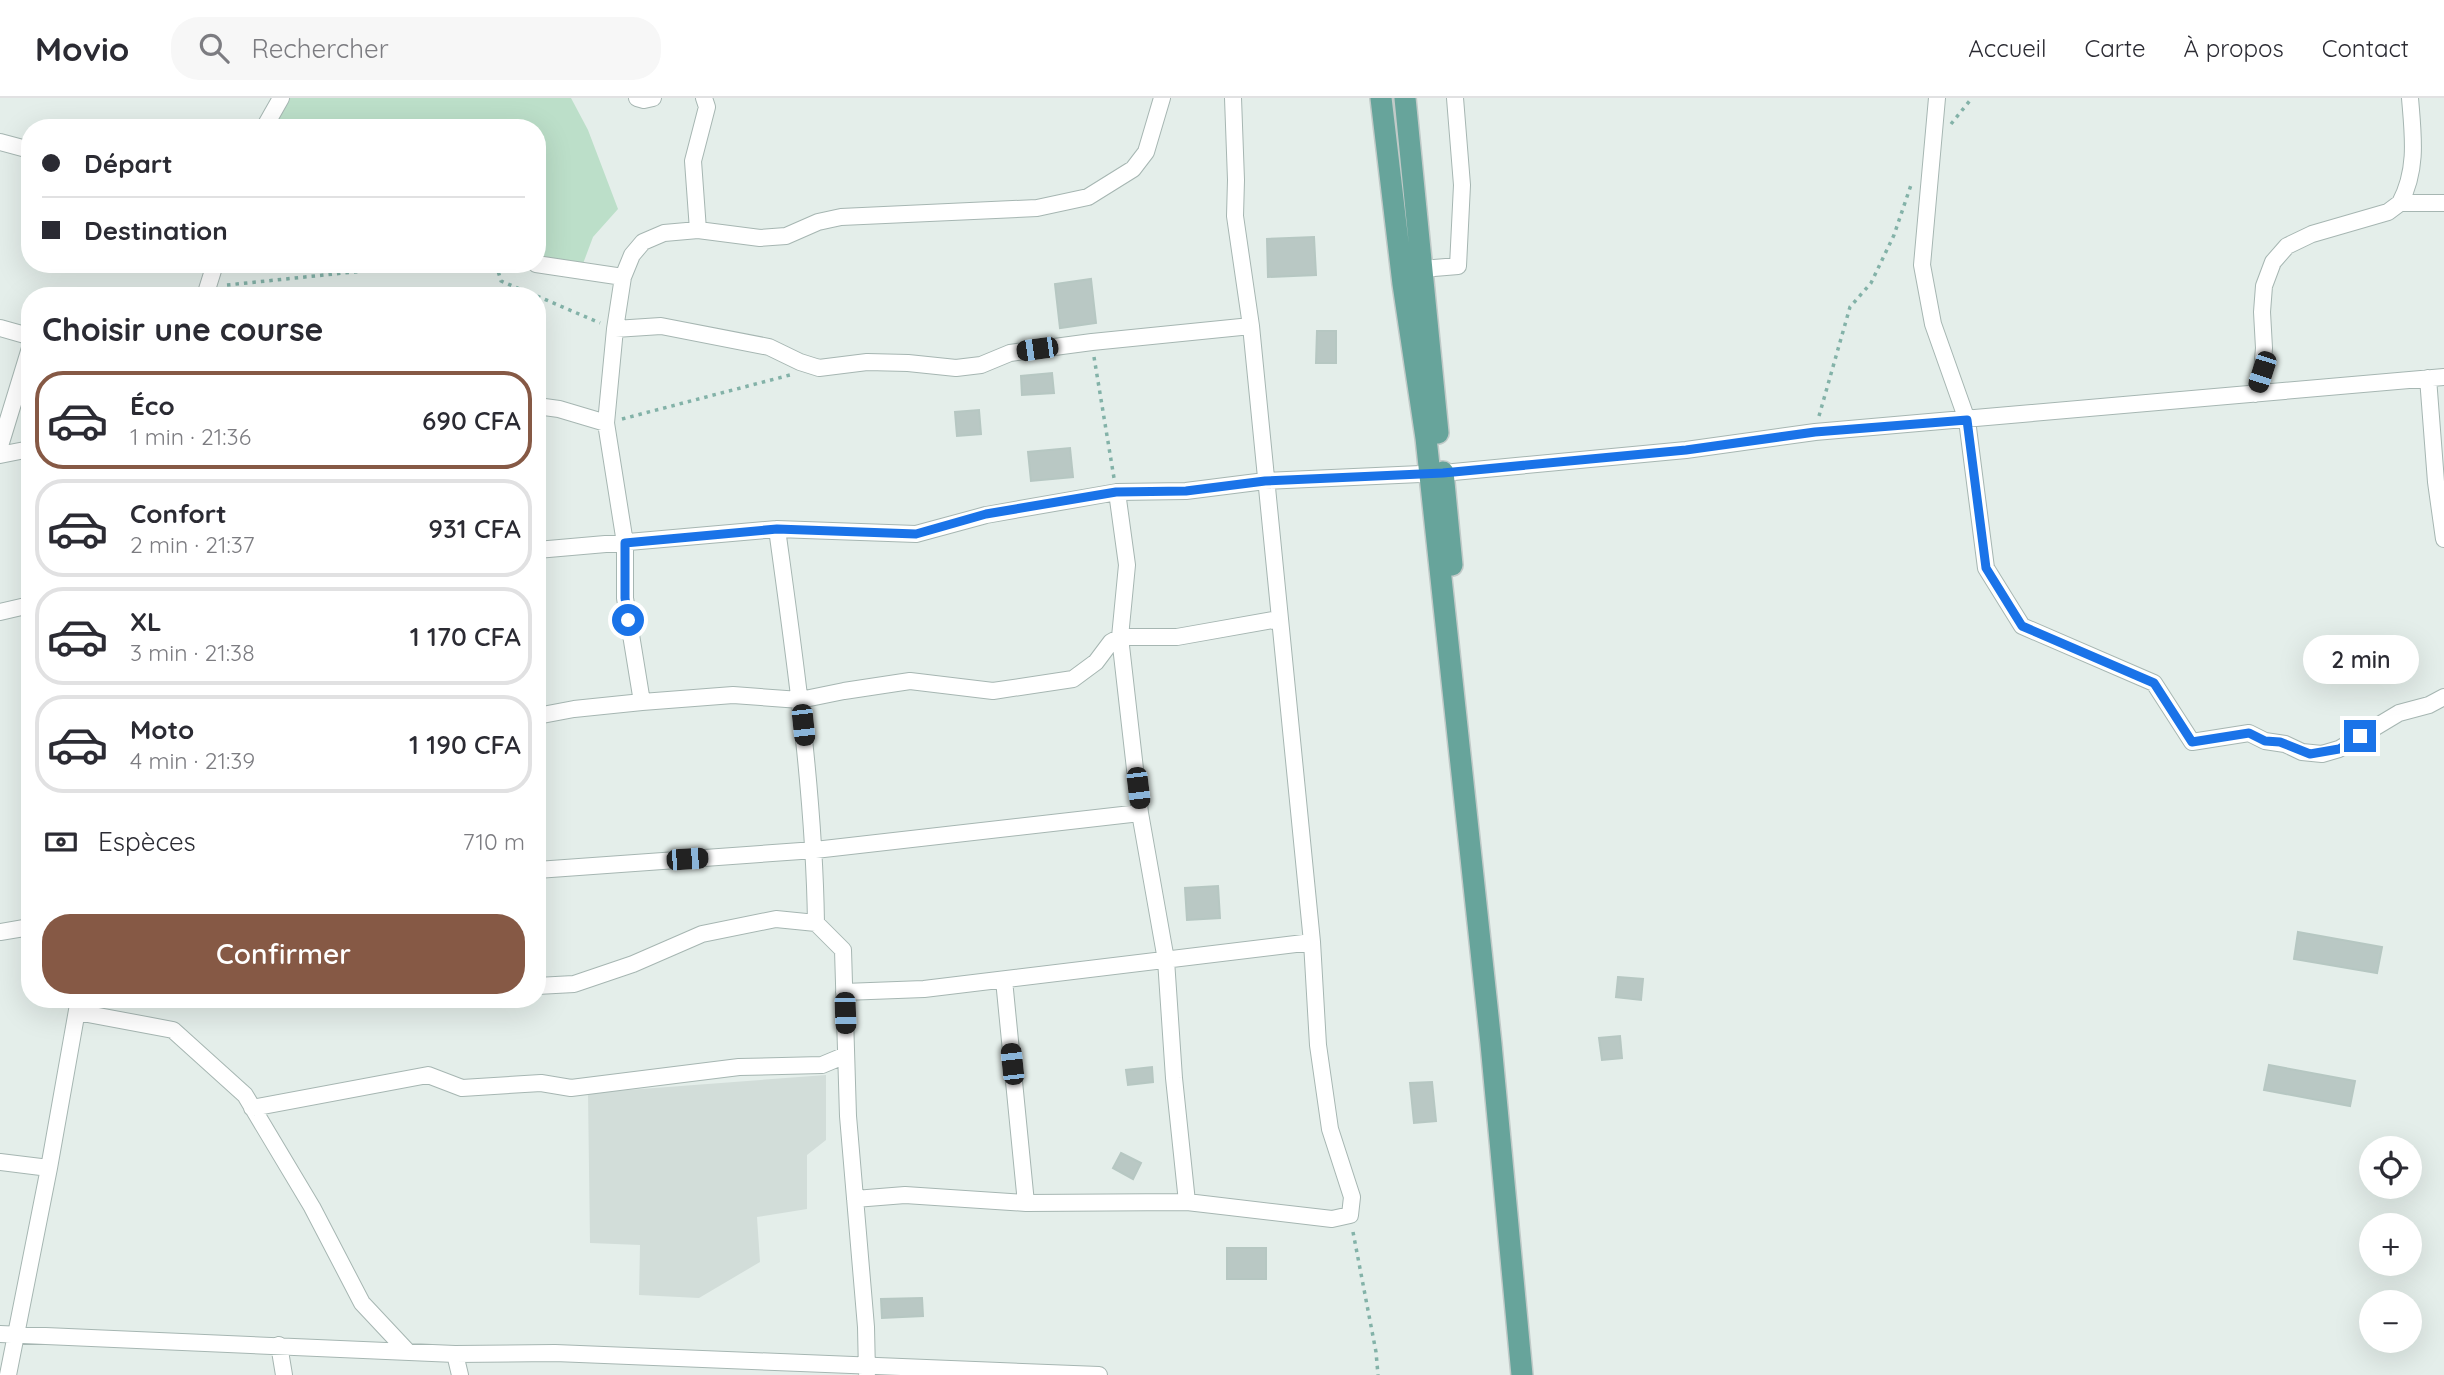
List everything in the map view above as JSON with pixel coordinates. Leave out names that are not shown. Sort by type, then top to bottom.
[{"type":"main road","points":[[1381,98],[1403,284],[1426,438],[1436,473],[1536,1375]]},
{"type":"main road","points":[[1405,98],[1422,269],[1436,473],[1522,1375]]},
{"type":"street","points":[[269,119],[281,98]]},
{"type":"street","points":[[637,98],[653,98]]},
{"type":"street","points":[[698,230],[693,161],[706,107],[704,98]]},
{"type":"street","points":[[642,702],[625,598],[625,543],[606,423],[622,277],[632,255],[643,242],[664,233],[698,230],[760,238],[786,236],[818,222],[841,217],[1037,208],[1088,197],[1133,169],[1146,152],[1162,98]]},
{"type":"street","points":[[855,1199],[905,1195],[1026,1203],[1187,1202],[1332,1219],[1350,1215],[1352,1197],[1330,1129],[1320,1057],[1312,942],[1251,326],[1235,216],[1233,98]]},
{"type":"street","points":[[1422,269],[1458,266],[1462,185],[1455,98]]},
{"type":"street","points":[[1937,98],[1922,265],[1933,324],[1967,420],[1986,568],[2022,626],[2154,683],[2192,742],[2249,733],[2265,741],[2285,744],[2302,752],[2322,754],[2339,749],[2399,713],[2429,705],[2444,697]]},
{"type":"street","points":[[2255,394],[2262,372],[2264,348],[2264,286],[2273,262],[2287,246],[2304,238],[2388,212],[2400,203],[2409,186],[2414,159],[2410,98]]},
{"type":"street","points":[[0,142],[21,148]]},
{"type":"street","points":[[2400,203],[2444,203]]},
{"type":"street","points":[[546,266],[622,277]]},
{"type":"street","points":[[615,329],[661,326],[768,346],[819,368],[867,362],[956,368],[981,365],[1010,353],[1251,326]]},
{"type":"street","points":[[0,328],[21,334]]},
{"type":"street","points":[[0,446],[21,377]]},
{"type":"street","points":[[546,549],[777,529],[916,534],[986,514],[1116,492],[1186,491],[1265,481],[1436,473],[1686,450],[1815,432],[2436,378],[2436,482],[2444,539]]},
{"type":"street","points":[[546,407],[606,423]]},
{"type":"street","points":[[0,455],[21,451]]},
{"type":"street","points":[[1116,492],[1127,565],[1120,636],[1140,813],[1166,961],[1174,1078],[1187,1202]]},
{"type":"street","points":[[777,529],[800,701],[815,850],[816,923]]},
{"type":"street","points":[[0,612],[21,607]]},
{"type":"street","points":[[546,714],[642,702],[733,695],[800,701],[911,681],[993,691],[1073,679],[1096,662],[1111,642],[1120,636],[1177,637],[1279,619]]},
{"type":"street","points":[[546,869],[815,850],[1140,813]]},
{"type":"street","points":[[546,986],[574,984],[633,964],[702,934],[776,919],[816,923],[843,950],[846,1055],[868,1370]]},
{"type":"street","points":[[0,932],[21,928]]},
{"type":"street","points":[[844,992],[924,989],[1312,942]]},
{"type":"street","points":[[1004,980],[1026,1203]]},
{"type":"street","points":[[8,1375],[8,1334],[49,1168],[78,1008]]},
{"type":"street","points":[[86,1008],[173,1030],[245,1095],[312,1207],[362,1303],[407,1351]]},
{"type":"street","points":[[252,1108],[428,1075],[462,1088],[541,1083],[571,1088],[739,1067],[822,1065],[846,1055]]},
{"type":"street","points":[[0,1162],[49,1168]]},
{"type":"street","points":[[8,1334],[456,1354],[523,1353],[675,1358],[868,1370],[1099,1375]]},
{"type":"street","points":[[279,1345],[284,1375]]},
{"type":"street","points":[[456,1354],[460,1375]]},
{"type":"street","points":[[675,1358],[676,1375]]},
{"type":"path","points":[[1933,144],[1972,98]]},
{"type":"path","points":[[1815,432],[1850,307],[1871,283],[1888,247],[1913,179]]},
{"type":"path","points":[[239,287],[357,273]]},
{"type":"path","points":[[499,273],[501,281],[515,287]]},
{"type":"path","points":[[546,300],[615,329]]},
{"type":"path","points":[[1092,342],[1116,492]]},
{"type":"path","points":[[606,423],[819,368]]},
{"type":"path","points":[[1350,1215],[1378,1375]]},
{"type":"shaded area","points":[[826,1075],[826,1140],[807,1155],[807,1209],[757,1217],[760,1262],[699,1298],[639,1295],[640,1245],[590,1243],[588,1093]]},
{"type":"green space","points":[[273,98],[571,98],[588,130],[618,209],[593,237],[581,269],[546,263],[546,119],[260,119]]},
{"type":"building","points":[[1314,237],[1316,275],[1268,277],[1267,239]]},
{"type":"building","points":[[1091,279],[1096,323],[1060,328],[1055,284]]},
{"type":"building","points":[[1317,331],[1336,331],[1336,363],[1316,363]]},
{"type":"building","points":[[1052,373],[1054,393],[1022,395],[1021,376]]},
{"type":"building","points":[[979,410],[981,434],[957,436],[955,412]]},
{"type":"building","points":[[1070,448],[1073,477],[1031,481],[1028,452]]},
{"type":"building","points":[[1218,886],[1220,918],[1187,920],[1185,888]]},
{"type":"building","points":[[2298,932],[2382,947],[2377,973],[2294,959]]},
{"type":"building","points":[[1618,977],[1643,979],[1641,1000],[1616,997]]},
{"type":"building","points":[[1620,1036],[1622,1058],[1602,1060],[1599,1038]]},
{"type":"building","points":[[2269,1065],[2355,1081],[2350,1106],[2264,1090]]},
{"type":"building","points":[[1152,1067],[1153,1082],[1128,1085],[1126,1070]]},
{"type":"building","points":[[1432,1082],[1436,1121],[1414,1123],[1410,1083]]},
{"type":"building","points":[[1121,1153],[1141,1163],[1133,1179],[1113,1168]]},
{"type":"building","points":[[1227,1248],[1266,1248],[1266,1279],[1227,1279]]},
{"type":"building","points":[[922,1298],[923,1316],[882,1318],[881,1299]]},
{"type":"route","points":[[628,620],[625,598],[625,543],[777,529],[916,534],[986,514],[1116,492],[1186,491],[1265,481],[1443,473],[1686,450],[1815,432],[1967,420],[1986,568],[2022,626],[2154,683],[2192,742],[2249,733],[2265,741],[2280,742],[2302,752],[2322,754],[2339,749],[2360,736]]}]
